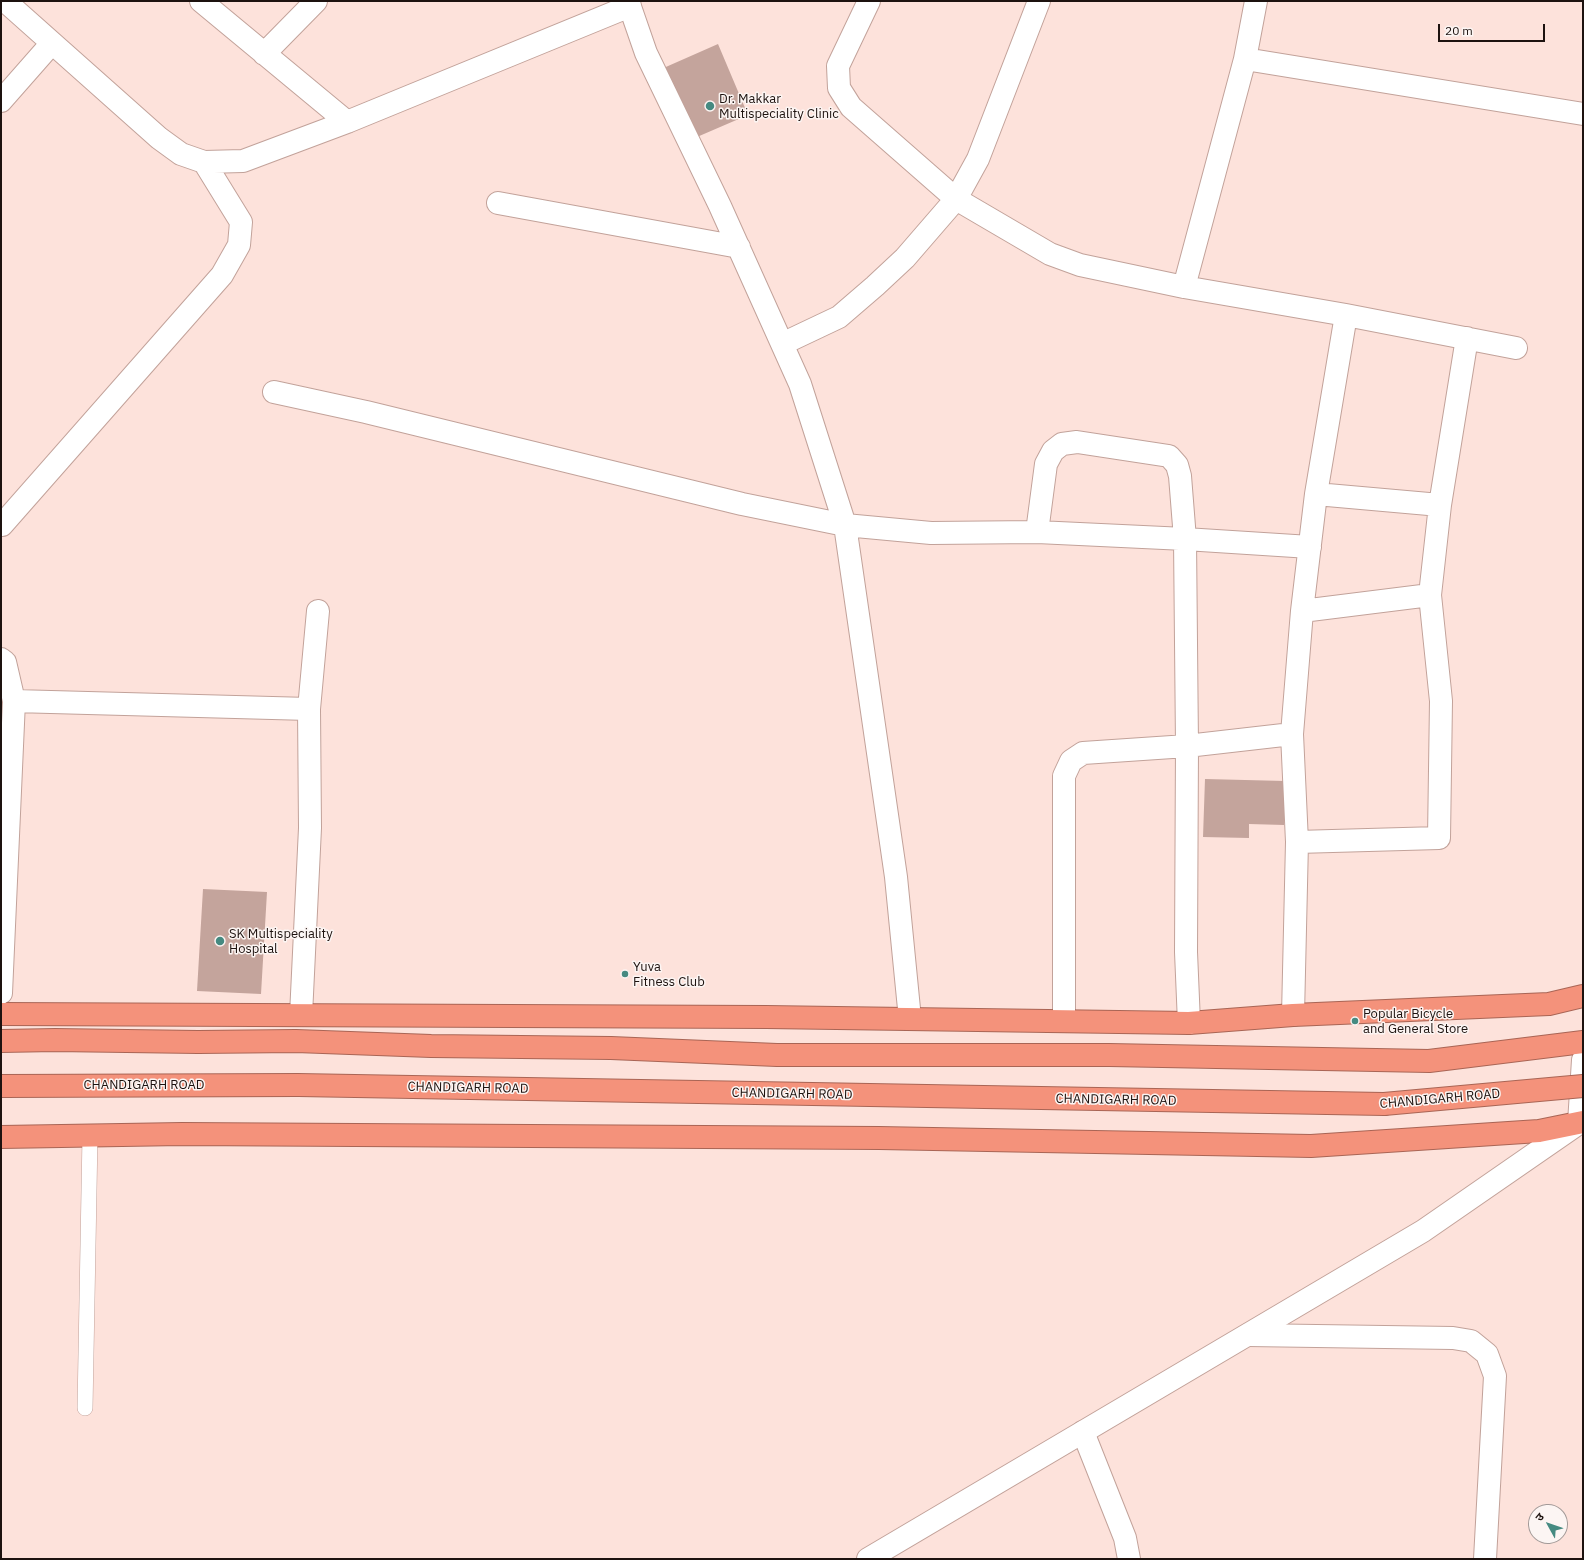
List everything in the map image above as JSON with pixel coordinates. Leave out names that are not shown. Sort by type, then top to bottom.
[{"type":"highway","points":[[1,1014],[910,1019],[1188,1023],[1293,1015],[1549,1004],[1583,996]]},
{"type":"highway","points":[[1,1041],[296,1042],[430,1046],[611,1048],[777,1055],[1109,1055],[1429,1061],[1583,1042]]},
{"type":"highway","name":"CHANDIGARH ROAD","points":[[1,1086],[298,1085],[1384,1104],[1583,1086]]},
{"type":"highway","points":[[1,1137],[190,1134],[879,1138],[1311,1146],[1539,1131],[1581,1123]]},
{"type":"street","points":[[5,1],[159,138],[181,154],[204,162],[243,161],[347,122],[629,4],[646,53],[739,247],[800,384],[845,525],[896,877],[910,1019]]},
{"type":"street","points":[[201,1],[347,122]]},
{"type":"street","points":[[264,54],[316,1]]},
{"type":"street","points":[[870,1],[838,66],[839,88],[851,107],[956,199],[1050,254],[1080,265],[1184,287],[1346,315],[1516,348]]},
{"type":"street","points":[[782,344],[839,317],[905,258],[956,199],[978,158],[1039,1]]},
{"type":"street","points":[[1184,287],[1246,59],[1256,1]]},
{"type":"street","points":[[1,101],[52,43]]},
{"type":"street","points":[[1246,59],[1583,114]]},
{"type":"street","points":[[2,525],[222,275],[238,245],[241,222],[204,162]]},
{"type":"street","points":[[498,203],[739,247]]},
{"type":"street","points":[[1293,1015],[1297,842],[1292,734],[1302,611],[1316,494],[1346,315]]},
{"type":"street","points":[[1297,842],[1439,838],[1441,701],[1430,595],[1440,505],[1467,338]]},
{"type":"street","points":[[274,392],[366,412],[742,504],[845,525],[931,534],[1037,532],[1310,547]]},
{"type":"street","points":[[1037,532],[1046,464],[1053,451],[1062,444],[1077,442],[1169,456],[1177,465],[1180,476],[1184,539],[1187,746],[1186,952],[1188,1023]]},
{"type":"street","points":[[1316,494],[1440,505]]},
{"type":"street","points":[[1302,611],[1430,595]]},
{"type":"street","points":[[301,1015],[310,828],[309,709],[318,611]]},
{"type":"street","points":[[1,659],[5,662],[14,701],[1,993]]},
{"type":"street","points":[[14,701],[309,709]]},
{"type":"street","points":[[1064,1021],[1064,776],[1071,761],[1083,753],[1187,746],[1292,734]]},
{"type":"street","points":[[868,1559],[1423,1231],[1581,1123],[1583,1060]]},
{"type":"street","points":[[1248,1335],[1453,1338],[1471,1341],[1487,1354],[1495,1376],[1486,1559]]},
{"type":"street","points":[[1083,1432],[1125,1538],[1129,1559]]},
{"type":"lane","points":[[85,1408],[90,1136]]},
{"type":"building","points":[[718,44],[748,115],[690,140],[659,70]]},
{"type":"building","points":[[1205,779],[1285,781],[1284,825],[1249,824],[1249,838],[1203,837]]},
{"type":"building","points":[[203,889],[267,892],[261,994],[197,991]]},
{"type":"place","name":"Dr. Makkar Multispeciality Clinic","points":[[710,106]]},
{"type":"place","name":"SK Multispeciality Hospital","points":[[220,941]]},
{"type":"place","name":"Yuva Fitness Club","points":[[625,974]]},
{"type":"place","name":"Popular Bicycle and General Store","points":[[1355,1021]]}]
